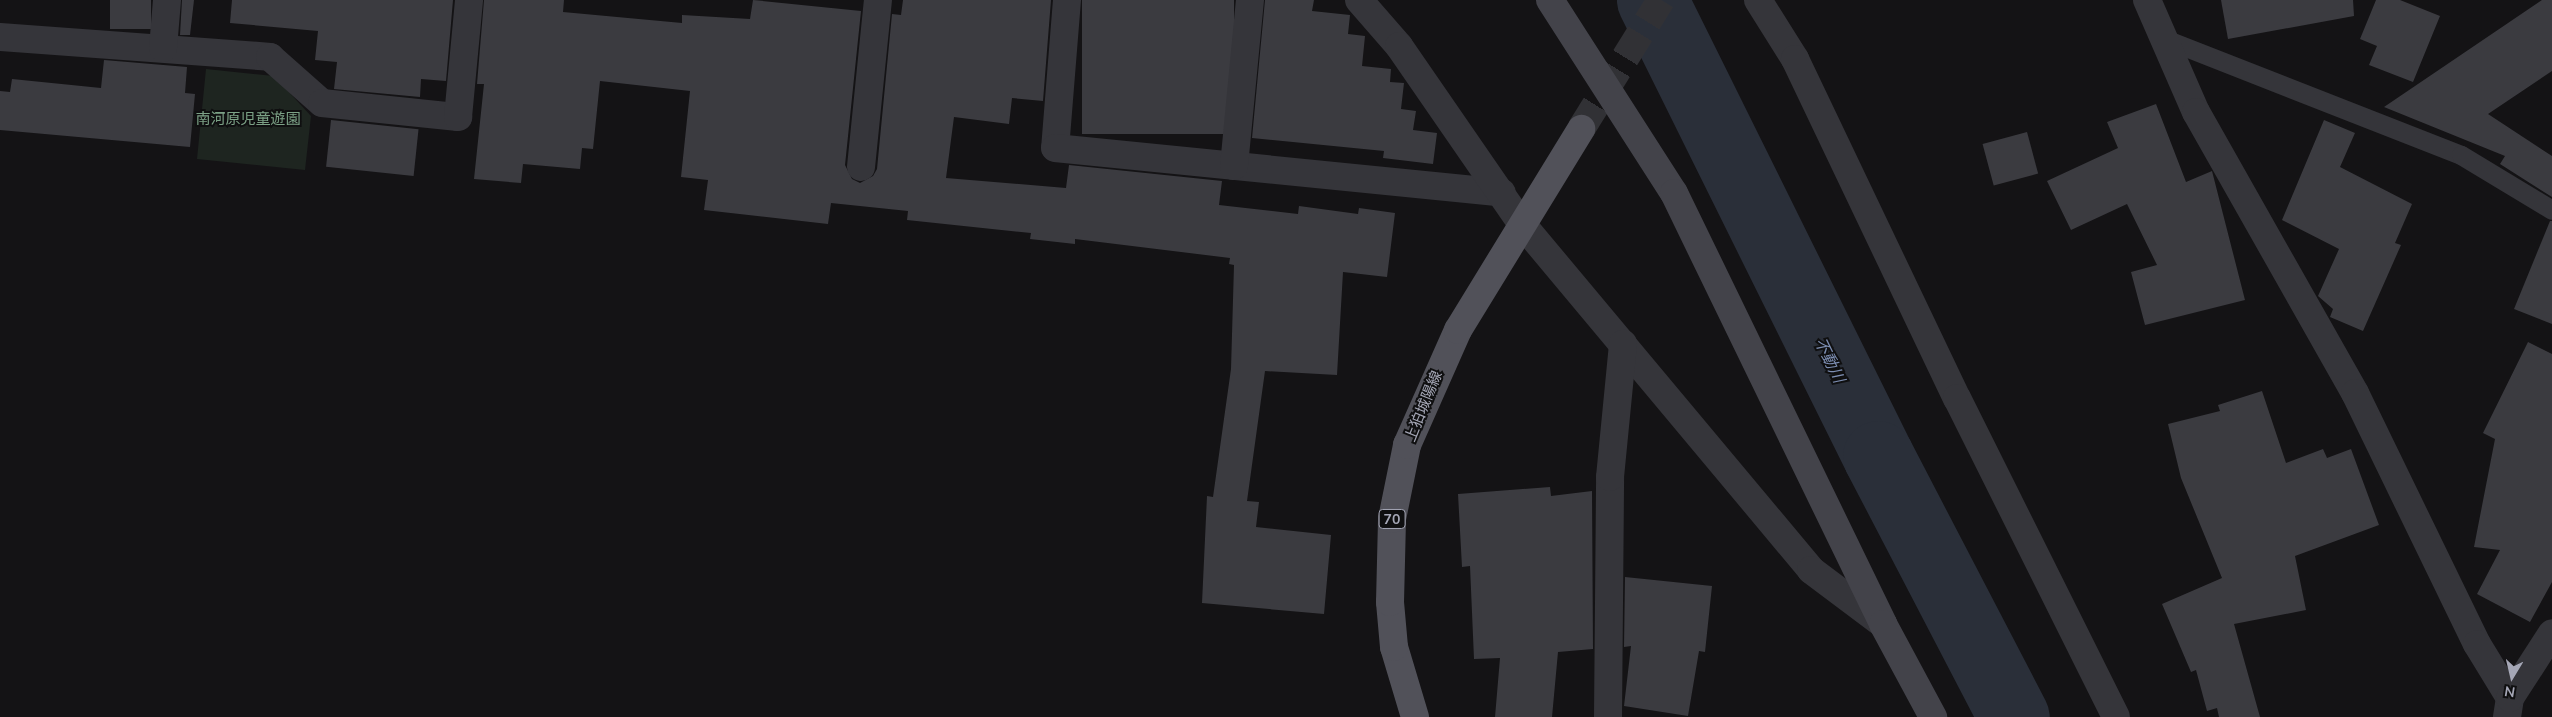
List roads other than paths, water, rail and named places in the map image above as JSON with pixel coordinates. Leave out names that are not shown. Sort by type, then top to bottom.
[{"type":"main road","name":"上狛城陽線","points":[[1416,717],[1394,647],[1390,602],[1396,484],[1438,367],[1580,129]]},
{"type":"street","points":[[163,48],[167,0]]},
{"type":"street","points":[[0,37],[270,57],[322,103],[458,117],[469,0]]},
{"type":"street","points":[[861,167],[878,0]]},
{"type":"street","points":[[1067,0],[1055,148],[1502,193]]},
{"type":"street","points":[[1234,166],[1250,0]]},
{"type":"street","points":[[1358,0],[1399,46],[1522,224],[1811,570],[1883,624]]},
{"type":"street","points":[[1550,0],[1674,193],[1883,624],[1933,717]]},
{"type":"street","points":[[1758,0],[1795,59],[1961,407],[2116,717]]},
{"type":"street","points":[[2148,0],[2160,37],[2196,112],[2355,393],[2508,707]]},
{"type":"street","points":[[1608,717],[1610,477],[1623,344]]},
{"type":"street","points":[[2508,707],[2552,633]]},
{"type":"lane","points":[[2160,37],[2461,155],[2552,210]]},
{"type":"waterway","name":"不動川","points":[[1652,0],[1878,456],[2014,717]]},
{"type":"tunnel","points":[[1581,129],[1661,0]]},
{"type":"park label","name":"南河原児童遊園","points":[[248,119]]}]
